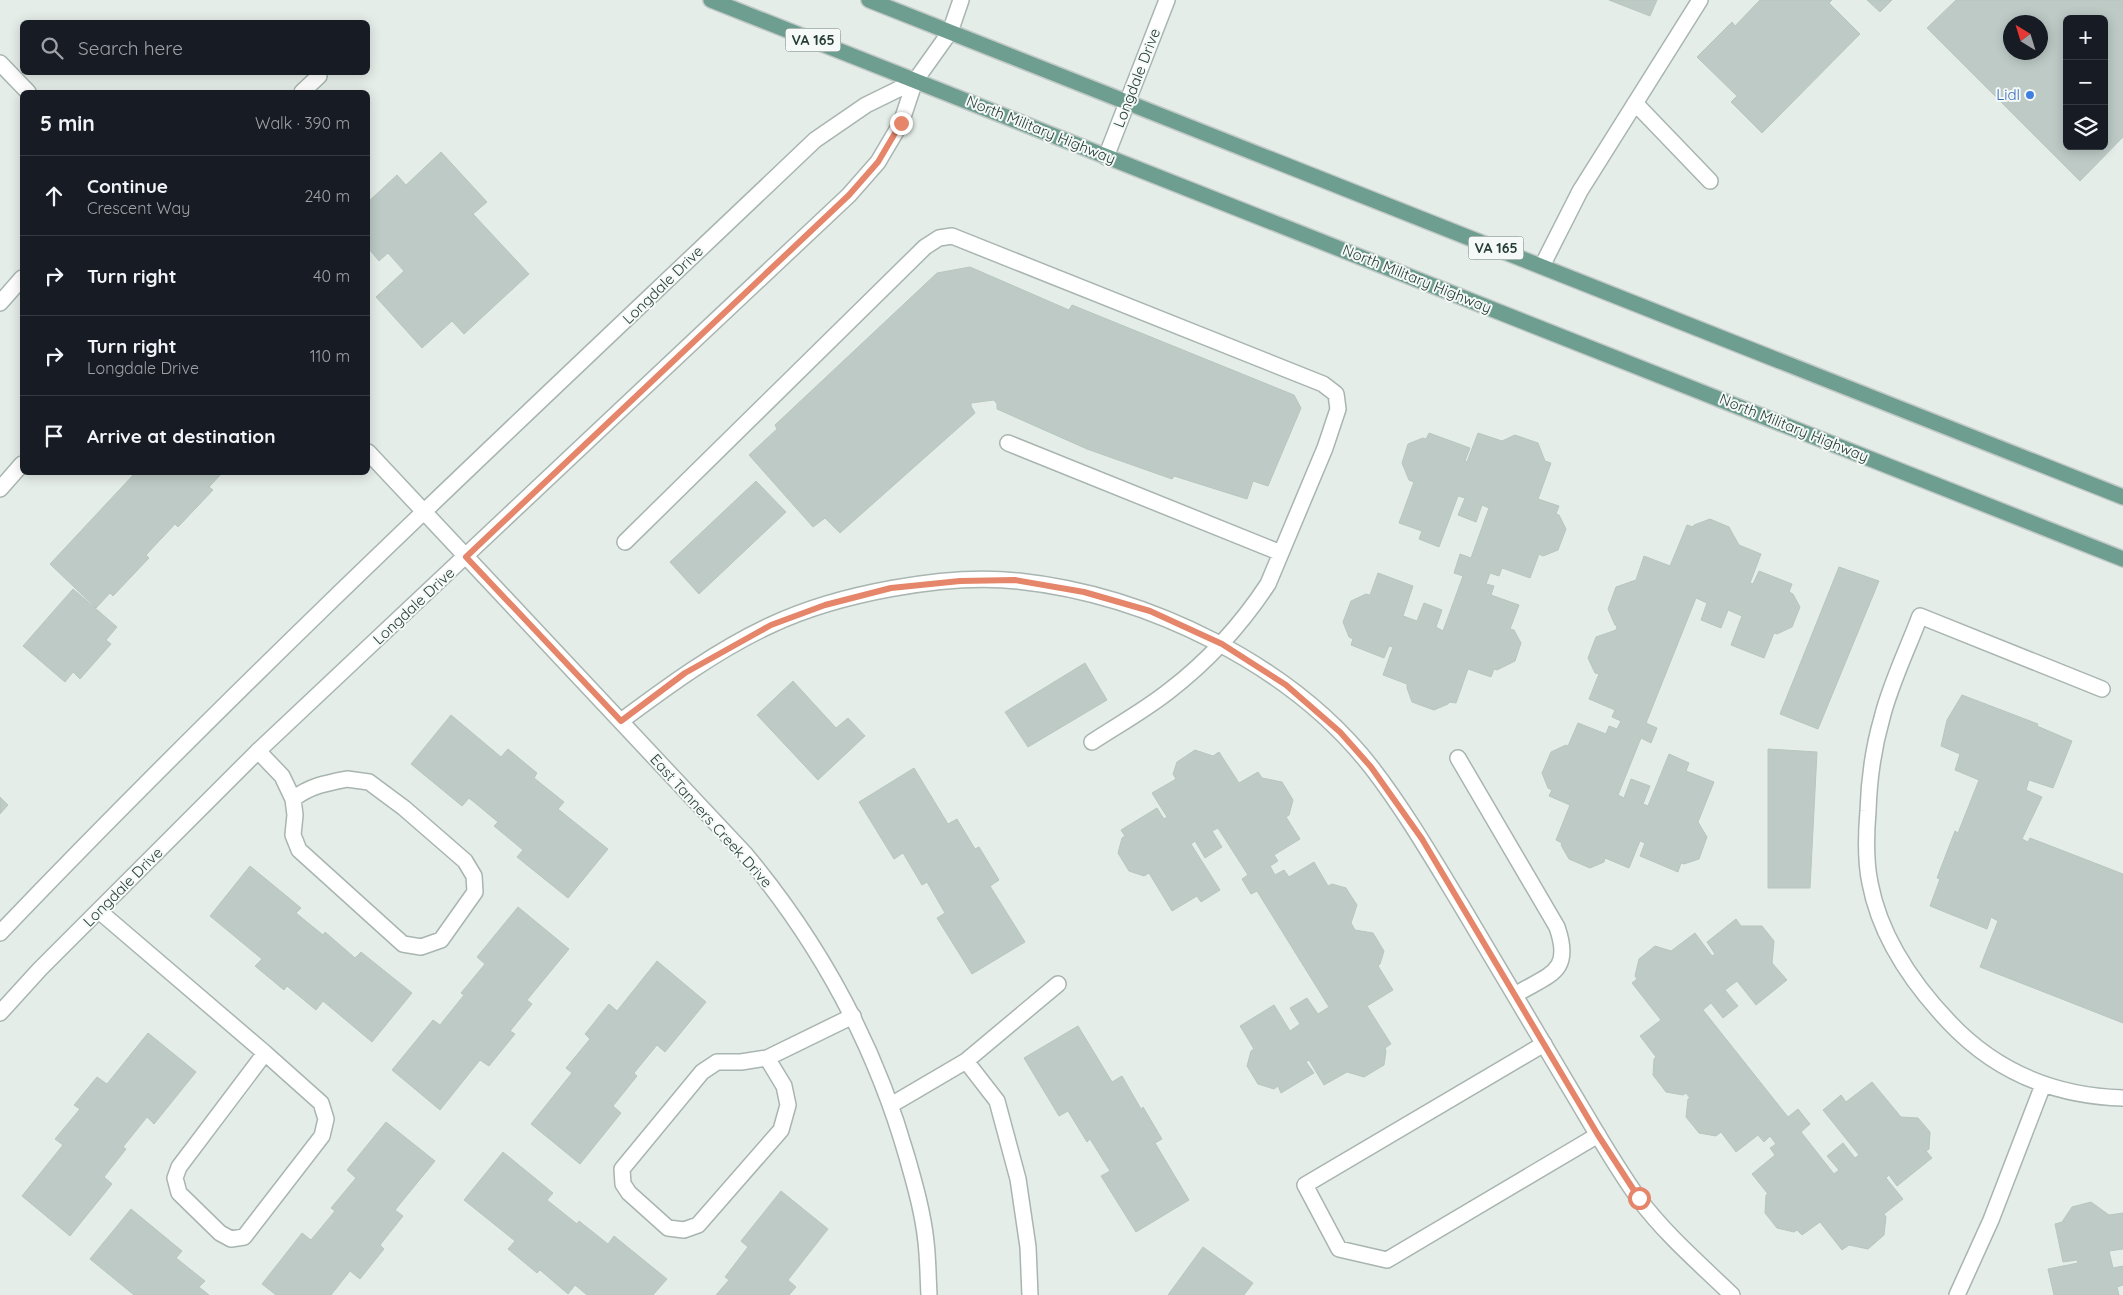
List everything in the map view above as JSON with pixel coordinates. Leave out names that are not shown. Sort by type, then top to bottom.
[{"type":"main road","name":"North Military Highway","points":[[711,0],[2123,559]]},
{"type":"main road","name":"VA 165","points":[[869,0],[2123,497]]},
{"type":"street","name":"Longdale Drive","points":[[0,1013],[40,969],[258,751],[849,195],[878,162],[901,123],[915,81],[950,32],[961,0]]},
{"type":"street","name":"Longdale Drive","points":[[1106,156],[1167,0]]},
{"type":"street","points":[[1542,266],[1580,190],[1700,0]]},
{"type":"street","points":[[0,63],[26,90]]},
{"type":"street","points":[[304,90],[319,76]]},
{"type":"street","name":"Longdale Drive","points":[[0,933],[115,813],[424,512],[815,140],[866,105],[915,81]]},
{"type":"street","points":[[1635,103],[1710,181]]},
{"type":"street","points":[[625,542],[926,246],[939,238],[952,236],[1323,384],[1336,394],[1338,409],[1325,448],[1268,584],[1222,644],[1168,692],[1092,742]]},
{"type":"street","points":[[0,303],[20,280]]},
{"type":"street","points":[[1008,443],[1281,553]]},
{"type":"street","name":"East Tanners Creek Drive","points":[[370,454],[746,855],[768,881],[818,952],[866,1043],[890,1105],[918,1198],[926,1242],[929,1295]]},
{"type":"street","points":[[0,488],[20,466]]},
{"type":"street","points":[[621,721],[685,673],[771,625],[825,605],[891,588],[960,581],[1015,580],[1084,592],[1150,611],[1222,644],[1286,685],[1340,732],[1371,767],[1422,839],[1598,1135],[1639,1198],[1669,1234],[1732,1295]]},
{"type":"street","points":[[2102,689],[1920,616],[1882,717],[1870,775],[1866,846],[1869,882],[1877,913],[1899,958],[1928,1000],[1967,1041],[2004,1068],[2043,1085],[2102,1097],[2123,1098]]},
{"type":"street","points":[[258,751],[282,776],[293,799],[295,815],[293,835],[299,850],[403,944],[421,948],[441,940],[475,892],[474,876],[466,861],[404,808],[369,782],[347,779],[321,784],[302,792],[293,799]]},
{"type":"street","points":[[1458,758],[1558,927],[1563,943],[1564,956],[1558,968],[1515,995]]},
{"type":"street","points":[[100,910],[266,1053],[321,1103],[326,1119],[322,1136],[244,1237],[231,1239],[220,1233],[179,1193],[175,1178],[179,1167],[266,1053]]},
{"type":"street","points":[[890,1105],[966,1061],[1058,984]]},
{"type":"street","points":[[767,1058],[784,1086],[788,1105],[782,1130],[698,1224],[684,1230],[668,1228],[629,1193],[623,1184],[622,1169],[702,1072],[717,1062],[741,1062],[767,1058],[853,1016]]},
{"type":"street","points":[[1544,1044],[1306,1185],[1339,1249],[1387,1260],[1598,1135]]},
{"type":"street","points":[[966,1061],[997,1101],[1018,1179],[1028,1247],[1030,1295]]},
{"type":"street","points":[[1957,1295],[1992,1220],[2043,1085]]},
{"type":"building","points":[[1609,0],[1657,0],[1650,16]]},
{"type":"building","points":[[1760,0],[1832,0],[1829,3],[1860,34],[1762,133],[1731,102],[1737,96],[1697,57],[1732,22],[1735,26]]},
{"type":"building","points":[[1867,0],[1892,0],[1880,12]]},
{"type":"building","name":"Lidl","points":[[1956,0],[2123,0],[2123,137],[2080,181],[1927,28]]},
{"type":"building","points":[[441,152],[487,202],[473,214],[529,274],[464,334],[452,321],[422,348],[376,297],[404,271],[388,253],[379,261],[370,250],[370,200],[397,175],[406,185]]},
{"type":"building","points":[[970,267],[1069,310],[1072,305],[1294,395],[1301,408],[1268,486],[1253,481],[1247,499],[1174,476],[1172,479],[1087,449],[997,409],[997,404],[994,400],[971,403],[975,413],[840,533],[825,518],[813,527],[749,455],[777,429],[775,425],[937,273]]},
{"type":"building","points":[[1429,433],[1470,448],[1465,461],[1467,462],[1478,433],[1502,441],[1515,435],[1538,443],[1545,461],[1551,463],[1538,499],[1559,506],[1556,514],[1559,515],[1566,529],[1558,550],[1543,556],[1539,554],[1530,578],[1502,568],[1499,576],[1490,573],[1486,584],[1494,586],[1491,595],[1519,605],[1510,629],[1514,630],[1521,643],[1515,661],[1497,670],[1494,669],[1491,677],[1468,669],[1456,703],[1449,702],[1434,710],[1412,702],[1407,684],[1383,675],[1393,647],[1389,646],[1384,658],[1351,645],[1353,639],[1349,637],[1343,622],[1351,601],[1366,594],[1370,595],[1378,573],[1413,586],[1403,616],[1417,621],[1424,603],[1442,610],[1436,627],[1443,631],[1463,576],[1454,573],[1460,554],[1471,558],[1489,508],[1482,505],[1476,522],[1458,515],[1465,498],[1458,496],[1439,547],[1419,539],[1422,531],[1399,523],[1414,482],[1409,480],[1402,463],[1408,444],[1423,438],[1426,439]]},
{"type":"building","points":[[133,475],[220,475],[209,487],[213,490],[178,527],[175,524],[146,555],[149,558],[113,596],[110,593],[96,608],[50,564]]},
{"type":"building","points":[[756,481],[786,512],[699,594],[670,562]]},
{"type":"building","points":[[1710,519],[1729,527],[1739,545],[1761,554],[1750,583],[1753,584],[1759,571],[1792,584],[1789,592],[1793,594],[1800,607],[1792,627],[1777,634],[1774,633],[1764,658],[1731,645],[1742,616],[1728,610],[1721,628],[1701,620],[1707,603],[1696,598],[1646,723],[1657,728],[1651,743],[1641,738],[1618,795],[1624,798],[1631,779],[1650,786],[1643,804],[1648,806],[1669,754],[1689,763],[1686,771],[1714,782],[1698,822],[1707,837],[1699,859],[1684,864],[1681,863],[1678,872],[1640,856],[1645,843],[1640,841],[1629,868],[1605,858],[1604,862],[1590,868],[1569,859],[1561,845],[1562,843],[1556,840],[1570,805],[1549,796],[1552,790],[1548,788],[1542,773],[1551,752],[1566,745],[1568,746],[1578,723],[1606,734],[1609,726],[1617,729],[1621,721],[1612,717],[1615,710],[1589,699],[1599,674],[1595,673],[1588,658],[1596,637],[1616,630],[1617,626],[1608,609],[1616,587],[1636,580],[1644,556],[1670,566],[1687,525],[1693,527]]},
{"type":"building","points":[[1839,567],[1879,581],[1818,729],[1780,714]]},
{"type":"building","points":[[73,589],[117,627],[106,640],[111,644],[80,679],[73,672],[65,682],[23,646]]},
{"type":"building","points":[[1085,663],[1107,700],[1028,747],[1005,712]]},
{"type":"building","points":[[793,681],[836,728],[848,718],[865,736],[818,780],[757,715]]},
{"type":"building","points":[[1962,695],[2038,724],[2037,726],[2072,741],[2053,788],[2029,780],[2026,790],[2042,797],[2022,839],[2028,842],[2030,838],[2123,874],[2123,1023],[1980,967],[1998,921],[1991,917],[1987,929],[1930,906],[1940,879],[1937,878],[1955,831],[1958,833],[1979,780],[1955,770],[1960,754],[1941,746],[1947,720]]},
{"type":"building","points":[[451,715],[501,757],[508,749],[537,773],[534,778],[564,802],[558,809],[608,849],[568,898],[517,857],[523,850],[494,826],[498,822],[469,798],[462,806],[411,764]]},
{"type":"building","points":[[1768,749],[1817,752],[1810,888],[1768,888]]},
{"type":"building","points":[[1195,750],[1213,756],[1219,752],[1239,783],[1258,772],[1262,778],[1282,782],[1293,800],[1289,815],[1286,817],[1300,839],[1274,855],[1278,861],[1270,866],[1275,875],[1284,870],[1289,877],[1314,862],[1328,886],[1332,884],[1346,888],[1357,905],[1351,923],[1355,930],[1373,933],[1384,951],[1378,966],[1393,990],[1367,1006],[1391,1044],[1385,1048],[1384,1065],[1364,1077],[1347,1072],[1324,1085],[1309,1060],[1306,1062],[1314,1073],[1281,1093],[1278,1086],[1274,1089],[1258,1084],[1247,1066],[1251,1051],[1254,1049],[1240,1026],[1274,1005],[1290,1031],[1300,1024],[1290,1008],[1307,998],[1318,1014],[1329,1007],[1257,891],[1251,894],[1242,879],[1248,875],[1218,828],[1212,831],[1222,847],[1205,858],[1195,841],[1191,844],[1220,890],[1201,902],[1197,896],[1172,911],[1149,873],[1144,876],[1129,871],[1118,853],[1122,838],[1125,836],[1121,830],[1157,808],[1164,819],[1167,817],[1152,793],[1176,779],[1173,774],[1177,762]]},
{"type":"building","points":[[914,768],[948,824],[957,819],[975,849],[979,847],[999,880],[990,886],[1025,942],[972,974],[937,918],[945,913],[927,882],[922,885],[903,853],[894,859],[859,802]]},
{"type":"building","points":[[0,797],[8,805],[0,814]]},
{"type":"building","points":[[250,866],[301,908],[296,913],[323,935],[325,932],[355,958],[361,952],[412,993],[372,1042],[323,1001],[316,1010],[287,986],[284,990],[255,966],[262,959],[210,916]]},
{"type":"building","points":[[518,907],[569,949],[527,1000],[532,1004],[510,1031],[515,1034],[489,1066],[480,1060],[440,1110],[392,1070],[433,1020],[440,1025],[464,995],[461,993],[485,964],[477,957]]},
{"type":"building","points":[[1736,919],[1741,926],[1762,926],[1774,941],[1772,963],[1787,980],[1756,1005],[1737,981],[1725,990],[1738,1006],[1723,1018],[1711,1003],[1703,1010],[1788,1117],[1798,1109],[1810,1124],[1801,1132],[1834,1174],[1839,1170],[1827,1156],[1843,1143],[1855,1158],[1859,1155],[1823,1110],[1841,1095],[1846,1102],[1872,1082],[1901,1117],[1918,1118],[1930,1132],[1929,1149],[1926,1151],[1932,1158],[1897,1186],[1889,1175],[1886,1178],[1903,1199],[1884,1214],[1886,1217],[1884,1235],[1868,1249],[1849,1245],[1842,1250],[1820,1222],[1802,1235],[1797,1230],[1794,1232],[1777,1228],[1765,1213],[1766,1195],[1768,1194],[1752,1174],[1775,1155],[1770,1148],[1776,1144],[1770,1136],[1764,1142],[1758,1135],[1736,1152],[1721,1132],[1716,1136],[1699,1133],[1686,1117],[1688,1099],[1690,1098],[1686,1093],[1683,1095],[1666,1092],[1653,1075],[1654,1059],[1656,1057],[1640,1036],[1661,1020],[1632,983],[1637,979],[1635,976],[1639,959],[1655,946],[1671,951],[1695,933],[1712,956],[1715,954],[1707,942]]},
{"type":"building","points":[[657,961],[706,1002],[665,1052],[657,1045],[634,1073],[637,1076],[613,1106],[621,1113],[580,1164],[531,1124],[572,1073],[566,1068],[590,1039],[585,1034],[609,1004],[617,1011]]},
{"type":"building","points":[[1078,1026],[1112,1082],[1122,1076],[1141,1109],[1143,1107],[1162,1139],[1155,1143],[1189,1200],[1136,1232],[1101,1176],[1110,1171],[1090,1139],[1087,1142],[1068,1111],[1059,1116],[1024,1058]]},
{"type":"building","points":[[148,1033],[196,1072],[154,1124],[147,1117],[123,1147],[126,1149],[104,1177],[112,1184],[70,1236],[22,1196],[63,1145],[55,1139],[80,1109],[74,1105],[97,1077],[107,1084]]},
{"type":"building","points":[[386,1122],[435,1161],[395,1210],[403,1216],[380,1245],[384,1249],[360,1279],[350,1271],[331,1295],[276,1295],[262,1284],[302,1233],[311,1240],[335,1211],[331,1208],[356,1178],[347,1170]]},
{"type":"building","points":[[503,1152],[553,1193],[547,1200],[577,1224],[579,1221],[608,1244],[614,1236],[667,1279],[653,1295],[587,1295],[575,1285],[568,1294],[540,1270],[537,1273],[508,1249],[515,1241],[464,1200]]},
{"type":"building","points":[[781,1191],[828,1229],[788,1280],[796,1287],[789,1295],[716,1295],[729,1280],[725,1277],[748,1247],[741,1241]]},
{"type":"building","points":[[2091,1202],[2109,1215],[2123,1213],[2123,1249],[2109,1251],[2113,1268],[2123,1266],[2123,1285],[2117,1287],[2119,1295],[2054,1295],[2048,1269],[2078,1263],[2077,1260],[2063,1262],[2055,1224],[2062,1222],[2072,1207]]},
{"type":"building","points":[[131,1209],[182,1251],[176,1258],[205,1281],[199,1287],[209,1295],[134,1295],[90,1259]]},
{"type":"building","points":[[1203,1247],[1253,1283],[1244,1295],[1168,1295]]},
{"type":"place","name":"Lidl","points":[[2030,95]]},
{"type":"route","points":[[901,123],[878,162],[849,195],[466,557],[621,721],[685,673],[771,625],[825,605],[891,588],[960,581],[1015,580],[1084,592],[1150,611],[1222,644],[1286,685],[1340,732],[1371,767],[1422,839],[1598,1135],[1639,1198]]}]
